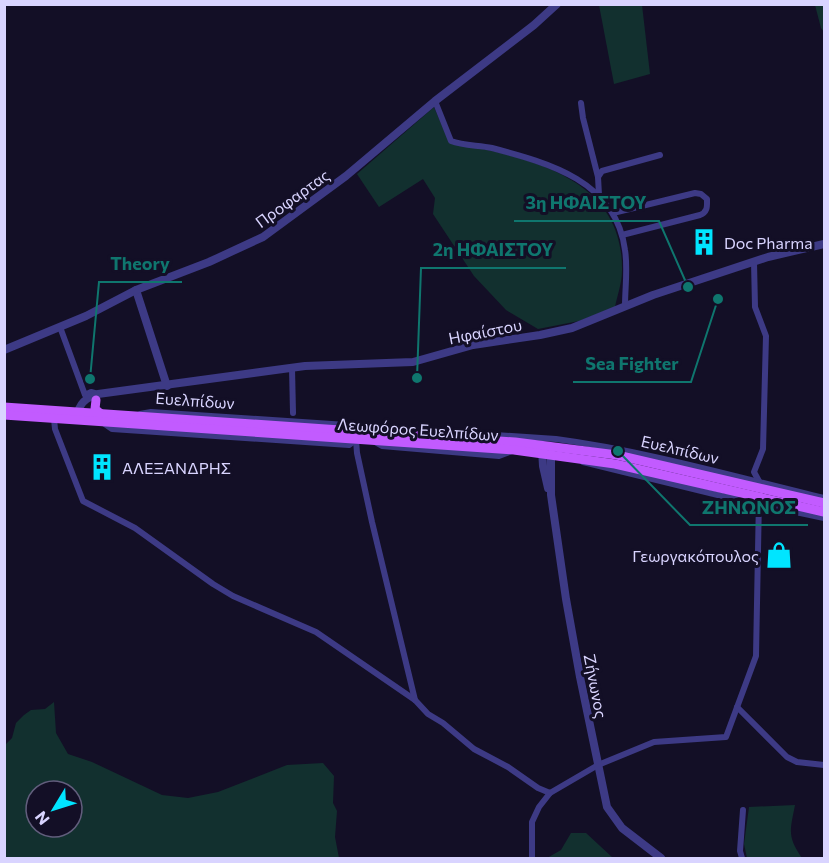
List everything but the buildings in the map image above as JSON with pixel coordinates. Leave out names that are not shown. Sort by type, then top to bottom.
[{"type":"main road","points":[[99,396],[95,409],[101,418]]},
{"type":"main road","name":"Λεωφόρος Ευελπίδων","points":[[4,407],[101,418],[372,441],[435,441],[487,437],[641,469],[825,512]]},
{"type":"main road","name":"Λεωφόρος Ευελπίδων","points":[[4,415],[54,419],[80,416]]},
{"type":"main road","name":"Λεωφόρος Ευελπίδων","points":[[101,418],[133,416],[344,428],[514,450],[595,451],[669,464],[825,503]]},
{"type":"street","name":"Προφαρτας","points":[[4,350],[86,316],[136,290],[209,262],[263,237],[346,176],[435,101],[534,25],[557,4]]},
{"type":"street","points":[[435,101],[451,141],[483,146],[540,161],[564,171],[599,196],[613,213],[622,235],[626,257],[625,306]]},
{"type":"street","points":[[581,103],[598,177],[599,196]]},
{"type":"street","points":[[598,177],[602,171],[609,168],[660,156]]},
{"type":"street","points":[[613,213],[695,194],[701,194],[707,199],[705,213],[622,235]]},
{"type":"street","name":"Ηφαίστου","points":[[99,396],[292,368],[413,362],[473,345],[572,328],[625,306],[754,262],[789,251],[825,244]]},
{"type":"street","points":[[754,262],[755,307],[766,336],[763,449],[754,472],[760,483]]},
{"type":"street","points":[[136,290],[167,386]]},
{"type":"street","points":[[60,327],[85,395],[91,392],[99,396],[80,416]]},
{"type":"street","points":[[292,368],[294,412]]},
{"type":"street","points":[[54,419],[55,429],[82,501],[135,528],[233,596],[315,632],[416,700],[428,714],[443,723],[474,749],[550,793]]},
{"type":"street","name":"Ευελπίδων","points":[[487,437],[584,443],[825,498]]},
{"type":"street","points":[[356,440],[372,522],[416,700]]},
{"type":"street","name":"Ζήνωνος","points":[[546,450],[570,624],[607,807],[622,828],[660,858]]},
{"type":"street","points":[[532,858],[532,822],[539,807],[550,793],[598,765],[654,742],[726,737],[756,656],[759,498],[791,511],[825,518]]},
{"type":"street","points":[[737,707],[787,757],[797,762],[825,765]]},
{"type":"street","points":[[742,810],[740,851],[742,858]]},
{"type":"green space","points":[[599,5],[642,5],[650,74],[614,84]]},
{"type":"green space","points":[[815,5],[824,5],[824,32],[821,28]]},
{"type":"green space","points":[[434,107],[449,142],[537,164],[564,176],[588,192],[606,212],[618,238],[622,271],[615,307],[579,321],[538,329],[506,310],[474,276],[433,214],[435,198],[423,179],[379,207],[357,174]]},
{"type":"green space","points":[[54,702],[56,733],[68,754],[92,762],[162,795],[188,798],[218,792],[287,765],[323,763],[334,776],[333,803],[337,811],[335,837],[339,858],[5,858],[5,745],[12,738],[16,723],[31,710],[45,709]]},
{"type":"green space","points":[[795,805],[791,833],[802,858],[747,858],[744,844],[749,807]]},
{"type":"green space","points":[[571,833],[586,833],[613,858],[547,858],[561,850]]},
{"type":"place","name":"Doc Pharma","points":[[704,242]]},
{"type":"place","name":"3η ΗΦΑΙΣΤΟΥ","points":[[688,287]]},
{"type":"place","name":"Sea Fighter","points":[[718,299]]},
{"type":"place","name":"2η ΗΦΑΙΣΤΟΥ","points":[[417,378]]},
{"type":"place","name":"Theory","points":[[90,379]]},
{"type":"place","name":"ΖΗΝΩΝΟΣ","points":[[618,451]]},
{"type":"place","name":"ΑΛΕΞΑΝΔΡΗΣ","points":[[102,467]]},
{"type":"place","name":"Γεωργακόπουλος","points":[[779,555]]}]
